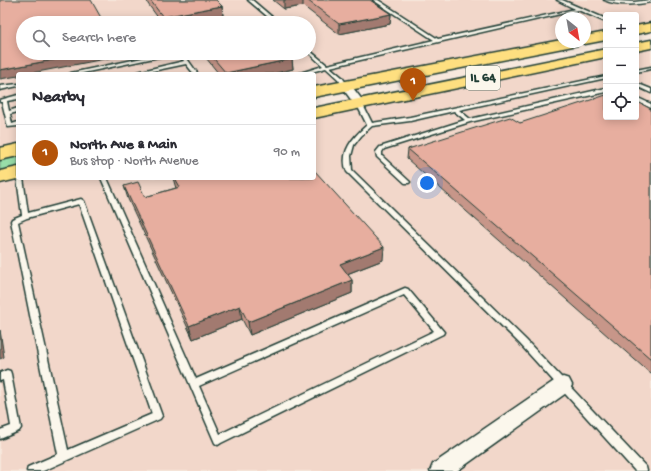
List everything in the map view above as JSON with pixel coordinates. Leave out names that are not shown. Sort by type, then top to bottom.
[{"type":"main road","points":[[639,29],[651,27]]},
{"type":"main road","points":[[591,39],[603,37]]},
{"type":"main road","points":[[639,46],[651,44]]},
{"type":"main road","name":"IL 64","points":[[316,92],[555,45]]},
{"type":"main road","name":"IL 64","points":[[316,113],[603,54]]},
{"type":"main road","points":[[0,154],[16,150]]},
{"type":"main road","points":[[0,177],[16,173]]},
{"type":"street","points":[[346,86],[359,103]]},
{"type":"street","points":[[440,471],[563,385]]},
{"type":"lane","points":[[250,0],[269,16]]},
{"type":"lane","points":[[377,0],[375,0],[438,41]]},
{"type":"lane","points":[[559,0],[603,20]]},
{"type":"lane","points":[[606,0],[629,4],[642,4],[651,1]]},
{"type":"lane","points":[[306,72],[578,9]]},
{"type":"lane","points":[[316,57],[340,78],[346,86]]},
{"type":"lane","points":[[81,72],[139,60]]},
{"type":"lane","points":[[140,72],[187,62],[195,72]]},
{"type":"lane","points":[[639,70],[651,68]]},
{"type":"lane","points":[[603,78],[410,119],[370,125],[356,136],[349,149],[347,160],[349,171],[524,342],[642,471]]},
{"type":"lane","points":[[0,88],[16,85]]},
{"type":"lane","points":[[639,85],[651,91]]},
{"type":"lane","points":[[407,182],[379,156],[379,152],[382,148],[469,121],[603,91]]},
{"type":"lane","points":[[16,98],[2,101],[10,126],[16,124]]},
{"type":"lane","points":[[639,100],[651,106]]},
{"type":"lane","points":[[359,103],[370,125]]},
{"type":"lane","points":[[454,109],[469,121]]},
{"type":"lane","points":[[7,113],[16,111]]},
{"type":"lane","points":[[20,180],[25,216]]},
{"type":"lane","points":[[105,180],[218,440],[440,332],[405,291],[194,384]]},
{"type":"lane","points":[[32,471],[51,467],[64,457],[157,416],[81,201],[25,216],[14,221],[64,457]]},
{"type":"lane","points":[[0,376],[8,374],[16,428],[0,435]]},
{"type":"shaded area","points":[[0,0],[651,0],[651,24],[639,26],[639,12],[603,12],[603,33],[591,35],[591,12],[555,12],[555,41],[316,87],[316,72],[16,72],[16,146],[0,150]]},
{"type":"shaded area","points":[[651,48],[651,471],[0,471],[0,184],[18,180],[316,180],[316,117],[603,58],[603,120],[639,120],[639,50]]},
{"type":"green space","points":[[16,156],[16,167],[0,171],[0,159]]},
{"type":"building","points":[[0,0],[91,0],[100,16],[16,16],[16,60],[52,60],[0,70]]},
{"type":"building","points":[[150,0],[216,0],[222,6],[168,16],[162,16]]},
{"type":"building","points":[[307,0],[370,0],[391,14],[339,24]]},
{"type":"building","points":[[215,60],[287,60],[231,72],[225,72]]},
{"type":"building","points":[[603,96],[603,120],[639,120],[639,103],[651,109],[651,359],[408,149],[510,117],[520,123]]},
{"type":"building","points":[[316,172],[384,247],[340,264],[352,280],[248,322],[240,306],[189,326],[124,186],[138,182],[145,197],[180,187],[176,180],[316,180]]},
{"type":"place","name":"North Ave & Main","points":[[413,101]]}]
